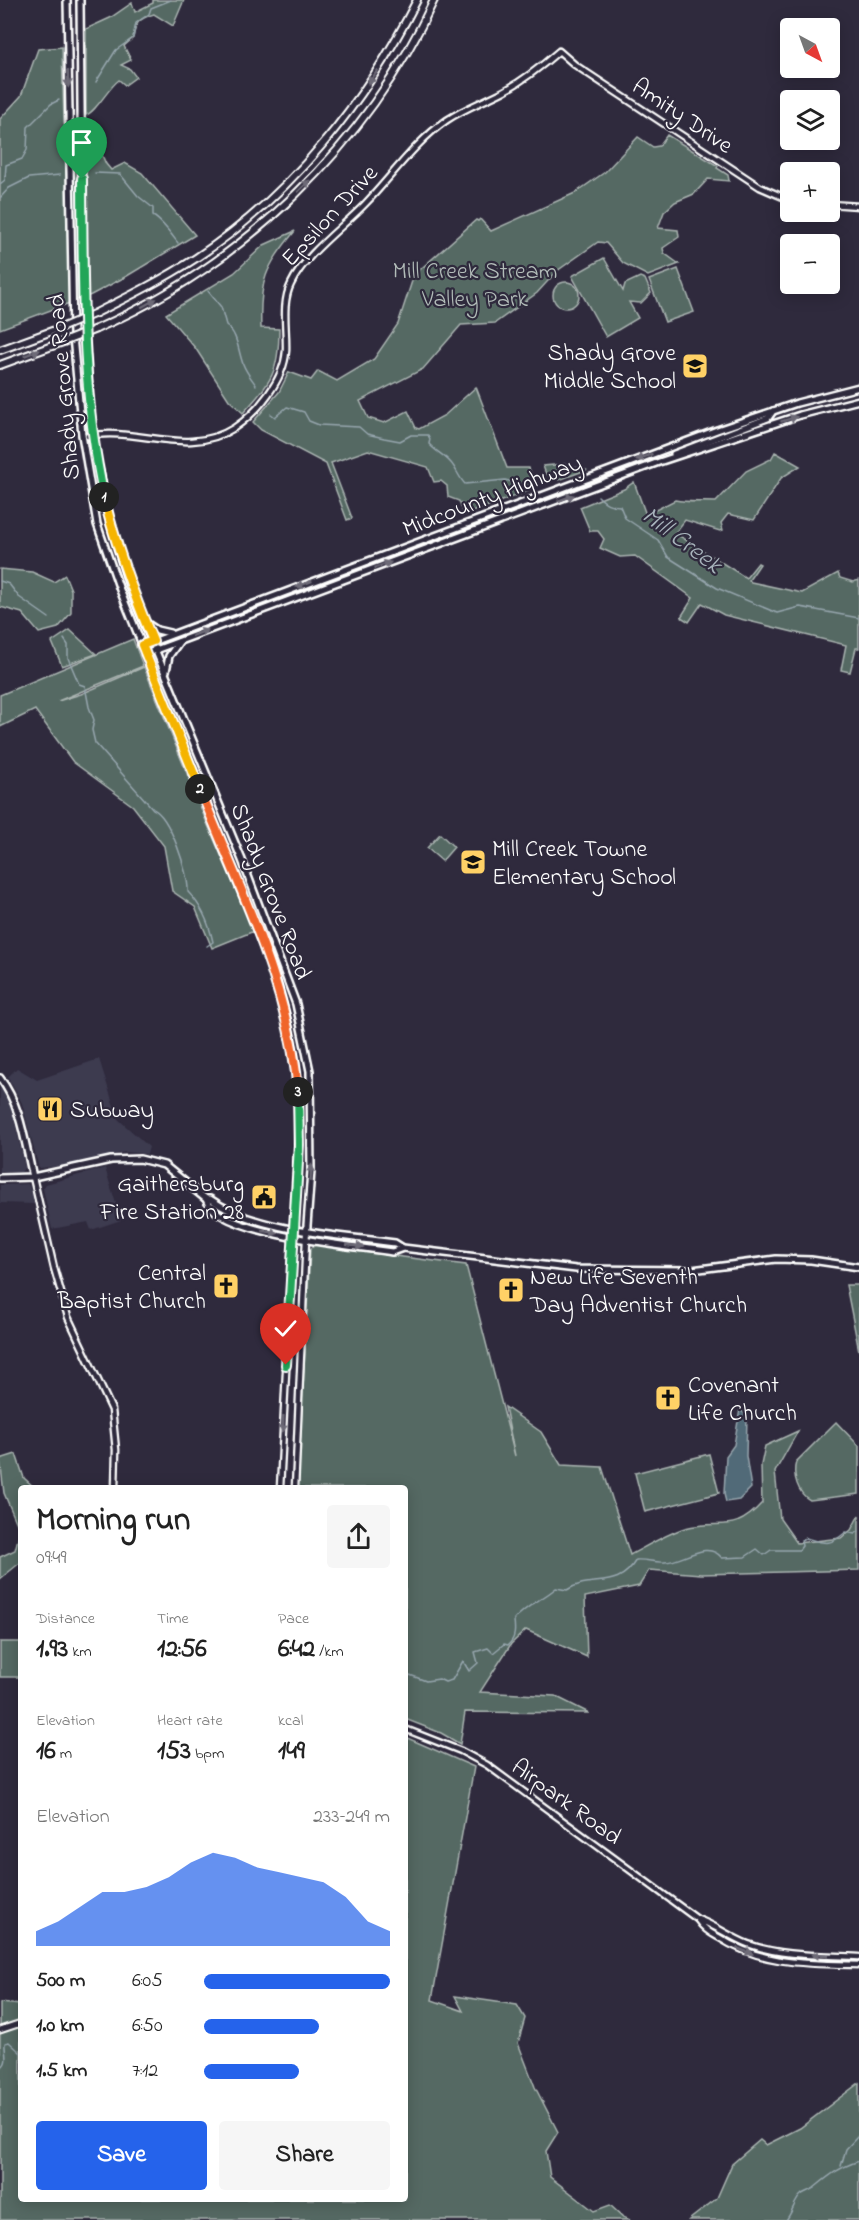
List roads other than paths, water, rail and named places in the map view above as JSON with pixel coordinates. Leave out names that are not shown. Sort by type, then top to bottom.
[{"type":"highway","points":[[0,350],[96,313],[163,278],[228,234],[310,159],[346,116],[379,68],[417,0]]},
{"type":"highway","points":[[0,365],[123,317],[199,273],[257,228],[307,184],[335,153],[376,100],[413,42],[434,0]]},
{"type":"main road","name":"Shady Grove Road","points":[[67,0],[73,336],[82,435],[97,524],[145,654],[274,972],[284,1005],[293,1044],[298,1092],[299,1145],[293,1237]]},
{"type":"main road","name":"Shady Grove Road","points":[[80,0],[83,311],[90,436],[117,550],[284,967],[299,1015],[310,1071],[312,1171],[306,1239]]},
{"type":"main road","name":"Midcounty Highway","points":[[142,645],[544,493],[773,411],[859,387]]},
{"type":"main road","name":"Midcounty Highway","points":[[145,654],[660,462],[800,415],[859,400]]},
{"type":"main road","points":[[660,462],[666,457],[768,418],[773,411]]},
{"type":"main road","points":[[145,622],[162,633],[176,632]]},
{"type":"main road","points":[[166,673],[169,656],[180,641]]},
{"type":"main road","points":[[0,1078],[7,1087],[15,1107],[33,1177]]},
{"type":"main road","points":[[0,1178],[33,1177],[111,1160],[140,1158],[164,1165],[206,1199],[210,1207],[232,1222],[260,1231],[306,1239],[392,1252],[403,1248]]},
{"type":"main road","points":[[206,1199],[247,1219],[307,1231],[395,1244],[403,1248],[500,1262],[576,1269],[684,1270],[776,1259],[811,1260],[859,1267]]},
{"type":"street","name":"Epsilon Drive","points":[[90,436],[117,434],[164,442],[191,442],[213,438],[236,427],[273,388],[281,372],[286,353],[287,293],[298,271],[365,204],[425,137],[459,112],[506,90],[533,73],[559,51]]},
{"type":"street","name":"Amity Drive","points":[[559,51],[584,71],[760,187],[780,196]]},
{"type":"street","points":[[840,205],[859,206]]},
{"type":"street","points":[[33,1177],[60,1293],[77,1337],[112,1410],[116,1450],[115,1485]]},
{"type":"street","points":[[280,1485],[293,1237]]},
{"type":"street","points":[[295,1485],[306,1239]]},
{"type":"street","name":"Airpark Road","points":[[408,1730],[460,1751],[487,1765],[698,1919],[747,1944],[782,1954],[859,1958]]},
{"type":"street","name":"Airpark Road","points":[[698,1919],[703,1928],[728,1944],[748,1953],[780,1961],[859,1965]]},
{"type":"street","points":[[0,2030],[18,2024]]},
{"type":"water","points":[[740,1409],[747,1417],[746,1456],[751,1488],[739,1500],[726,1502],[724,1494],[726,1456],[734,1445]]},
{"type":"waterway","points":[[96,82],[116,50],[133,38],[136,23],[149,14],[151,8],[171,0]]},
{"type":"waterway","points":[[0,184],[5,180],[6,165],[22,159],[27,150],[28,127],[51,104],[59,100]]},
{"type":"waterway","name":"Mill Creek","points":[[95,173],[120,174],[138,196],[153,208],[153,216],[163,224],[178,243]]},
{"type":"waterway","name":"Mill Creek","points":[[0,198],[9,188],[29,178],[60,175]]},
{"type":"waterway","name":"Mill Creek","points":[[208,291],[221,307],[226,325],[235,338],[244,367],[256,385]]},
{"type":"waterway","name":"Mill Creek","points":[[271,414],[275,417],[287,407],[304,412],[309,421],[319,425],[359,427],[367,434],[400,441],[411,435],[428,435],[429,444],[451,463],[465,484],[505,480],[517,483]]},
{"type":"waterway","name":"Mill Creek","points":[[598,496],[608,504],[620,506],[625,518],[658,540],[668,557],[717,588],[777,613],[800,607],[859,618]]},
{"type":"waterway","points":[[0,581],[9,584],[19,597],[49,618]]},
{"type":"waterway","points":[[64,639],[68,645],[68,658],[79,684],[85,686],[94,720],[92,730],[95,743],[166,822],[182,860],[188,892],[201,909],[209,928],[213,942],[207,946]]},
{"type":"waterway","points":[[408,1677],[410,1675],[426,1681],[452,1680],[463,1661],[469,1671],[478,1663],[475,1652],[488,1648],[493,1653],[504,1644],[508,1645],[514,1636],[514,1620],[524,1610],[556,1588],[567,1590],[576,1585],[621,1576],[636,1560],[665,1562],[702,1551],[716,1553],[722,1558],[745,1557],[757,1549],[764,1555],[771,1550],[799,1550],[802,1546],[801,1541],[806,1538],[819,1542],[831,1542],[846,1532],[855,1534],[859,1531]]},
{"type":"waterway","points":[[0,2068],[6,2060],[5,2043],[9,2042],[18,2050]]},
{"type":"waterway","points":[[841,2166],[846,2149],[859,2135]]},
{"type":"waterway","points":[[786,2220],[802,2194],[840,2169],[859,2161]]},
{"type":"place","name":"Shady Grove Middle School","points":[[695,366]]},
{"type":"place","name":"Mill Creek Towne Elementary School","points":[[473,862]]},
{"type":"place","name":"Subway","points":[[50,1109]]},
{"type":"place","name":"Gaithersburg Fire Station 28","points":[[264,1197]]},
{"type":"place","name":"Central Baptist Church","points":[[226,1286]]},
{"type":"place","name":"New Life Seventh Day Adventist Church","points":[[511,1290]]},
{"type":"place","name":"Covenant Life Church","points":[[668,1398]]},
{"type":"park label","name":"Mill Creek Stream Valley Park","points":[[475,284]]}]
